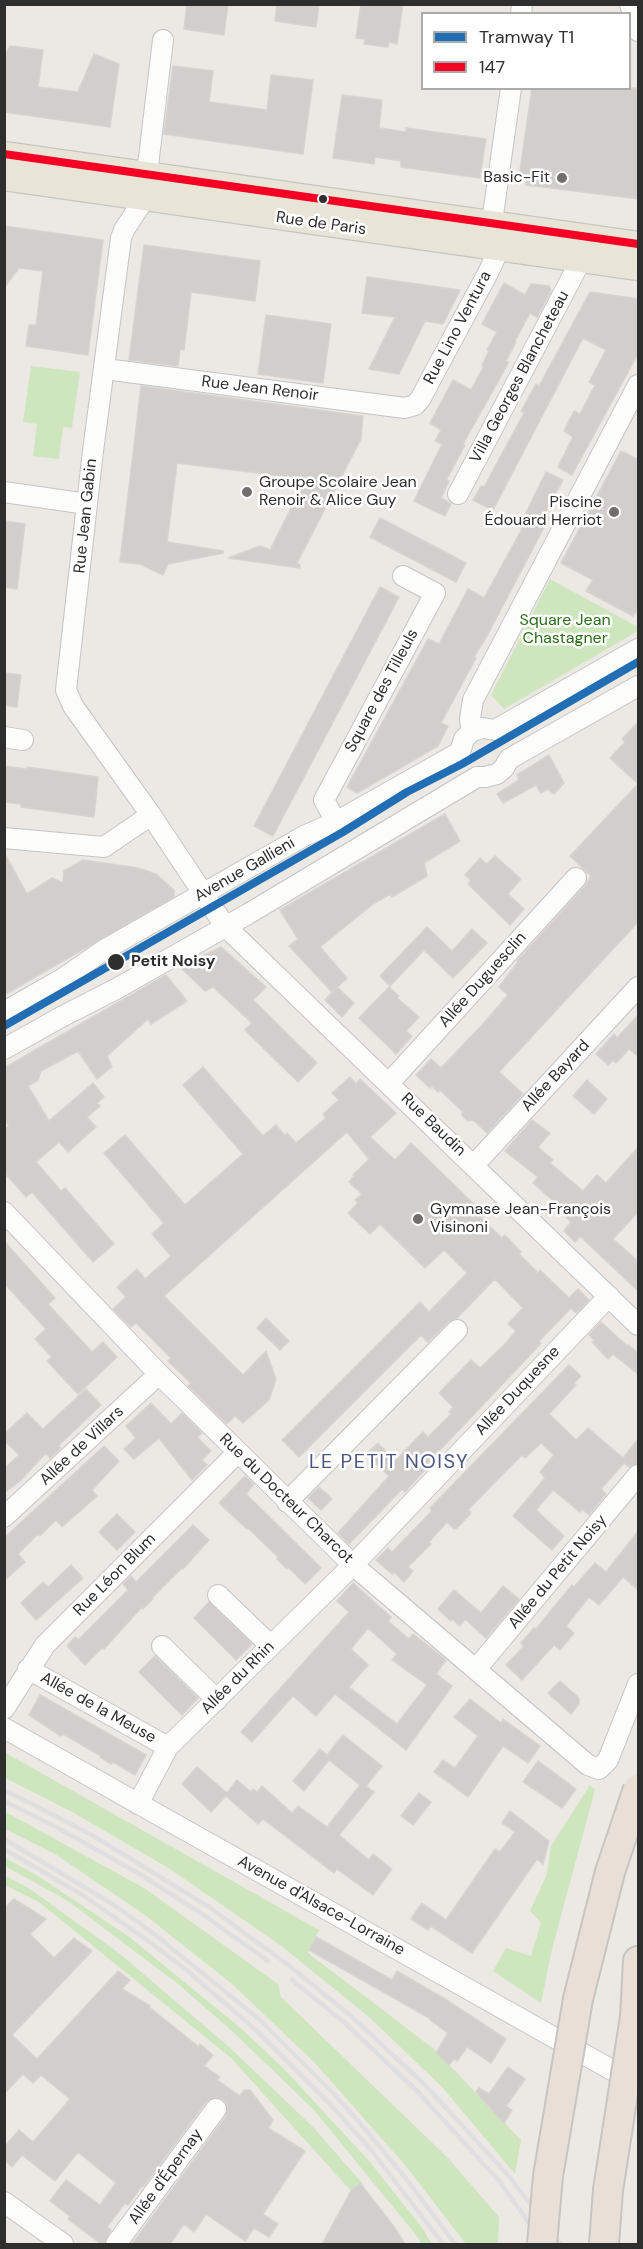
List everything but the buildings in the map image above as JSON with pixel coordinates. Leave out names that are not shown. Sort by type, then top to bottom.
[{"type":"highway","points":[[542,2244],[548,2176],[578,1999],[610,1872],[639,1789]]},
{"type":"highway","points":[[604,2244],[608,2190],[637,2013],[636,1972],[639,1961]]},
{"type":"main road","name":"Rue de Paris","points":[[4,154],[639,244]]},
{"type":"main road","name":"Rue de Paris","points":[[4,178],[639,268]]},
{"type":"street","points":[[630,4],[639,32]]},
{"type":"street","points":[[147,174],[163,40]]},
{"type":"street","points":[[492,222],[511,90]]},
{"type":"street","name":"Rue Jean Gabin","points":[[145,198],[121,238],[66,690],[73,706],[205,893]]},
{"type":"street","name":"Rue Lino Ventura","points":[[415,405],[499,249]]},
{"type":"street","name":"Villa Georges Blancheteau","points":[[458,494],[581,260]]},
{"type":"street","name":"Rue Jean Renoir","points":[[105,369],[405,408],[415,405]]},
{"type":"street","points":[[472,731],[470,719],[473,700],[639,385]]},
{"type":"street","points":[[4,492],[87,504]]},
{"type":"street","name":"Square des Tilleuls","points":[[336,822],[324,800],[435,593],[403,576]]},
{"type":"street","points":[[495,730],[639,649]]},
{"type":"street","points":[[509,759],[639,686]]},
{"type":"street","points":[[4,1049],[71,1011],[116,989],[332,865],[358,847],[477,777],[497,774],[509,759],[509,746],[505,738],[495,730],[483,728],[472,731],[464,739],[460,752],[462,764],[477,777]]},
{"type":"street","name":"Avenue Gallieni","points":[[4,1012],[62,979],[104,950],[304,836],[336,822],[460,752]]},
{"type":"street","points":[[4,838],[104,847],[151,815]]},
{"type":"street","name":"Allée Duguesclin","points":[[389,1083],[576,878]]},
{"type":"street","name":"Rue Baudin","points":[[205,893],[225,926],[609,1296],[636,1318]]},
{"type":"street","name":"Allée Bayard","points":[[474,1165],[639,987]]},
{"type":"street","name":"Rue du Docteur Charcot","points":[[4,1212],[159,1374],[353,1565],[477,1668],[588,1765],[599,1769],[608,1760],[639,1684]]},
{"type":"street","name":"Allée Duquesne","points":[[353,1565],[609,1296]]},
{"type":"street","points":[[287,1502],[457,1330]]},
{"type":"street","name":"Allée de Villars","points":[[4,1517],[159,1374]]},
{"type":"street","name":"Rue Léon Blum","points":[[4,1709],[45,1645],[238,1452]]},
{"type":"street","name":"Allée du Petit Noisy","points":[[477,1668],[639,1475]]},
{"type":"street","name":"Allée du Rhin","points":[[138,1804],[168,1747],[353,1565]]},
{"type":"street","points":[[218,1595],[270,1645]]},
{"type":"street","points":[[162,1646],[217,1700]]},
{"type":"street","name":"Allée de la Meuse","points":[[28,1669],[168,1747]]},
{"type":"street","name":"Avenue d'Alsace-Lorraine","points":[[4,1728],[639,2085]]},
{"type":"street","name":"Allée d'Épernay","points":[[116,2244],[216,2109]]},
{"type":"street","points":[[4,2202],[63,2244]]},
{"type":"green space","points":[[31,366],[80,372],[72,428],[63,427],[59,459],[33,456],[37,424],[23,422]]},
{"type":"green space","name":"Square Jean Chastagner","points":[[550,579],[638,627],[638,631],[504,709],[491,695]]},
{"type":"green space","points":[[4,1752],[319,1930],[308,1953],[434,2049],[521,2140],[515,2174],[442,2087],[369,2017],[280,1945],[170,1869],[74,1813],[5,1778]]},
{"type":"green space","points":[[590,1785],[595,1790],[552,1949],[541,2003],[493,1971],[506,1948],[531,1956],[541,1923],[530,1911],[547,1874],[551,1846]]},
{"type":"green space","points":[[4,1811],[144,1888],[278,1984],[281,1997],[448,2158],[499,2217],[498,2244],[466,2244],[405,2165],[315,2063],[232,1984],[145,1915],[55,1854],[5,1829]]},
{"type":"green space","points":[[5,1858],[38,1876],[128,1936],[243,2030],[285,2070],[370,2162],[423,2229],[432,2244],[422,2244],[313,2109],[232,2031],[178,1984],[68,1901],[5,1866]]},
{"type":"green space","points":[[4,1875],[30,1889],[120,1954],[228,2046],[312,2126],[363,2184],[352,2192],[231,2058],[39,1902],[5,1885]]},
{"type":"railway","points":[[4,1790],[92,1835],[209,1907],[287,1964],[351,2016],[424,2084],[507,2174],[561,2244]]},
{"type":"railway","points":[[4,1801],[60,1829],[143,1876],[268,1961]]},
{"type":"railway","points":[[4,1839],[114,1905],[153,1933],[260,2020],[337,2097],[408,2181],[455,2244]]},
{"type":"railway","points":[[4,1849],[81,1894],[147,1940],[185,1969],[256,2030],[329,2103],[371,2150],[443,2244]]},
{"type":"railway","points":[[292,1980],[345,2023],[417,2091],[500,2182],[544,2244]]},
{"type":"tram line","name":"T1","points":[[4,1026],[343,832],[407,792],[462,764],[638,662]]},
{"type":"transit line","name":"147","points":[[4,154],[638,244]]},
{"type":"place","name":"Basic-Fit","points":[[562,178]]},
{"type":"place","name":"Groupe Scolaire Jean Renoir & Alice Guy","points":[[247,492]]},
{"type":"place","name":"Piscine Édouard Herriot","points":[[614,512]]},
{"type":"place","name":"Petit Noisy","points":[[116,962]]},
{"type":"place","name":"Gymnase Jean-François Visinoni","points":[[418,1219]]},
{"type":"district","name":"LE PETIT NOISY","points":[[389,1463]]}]
